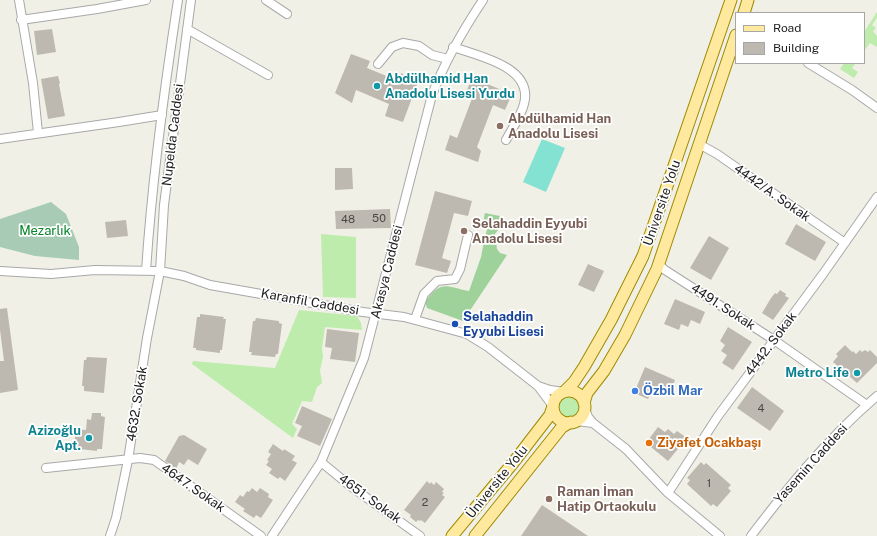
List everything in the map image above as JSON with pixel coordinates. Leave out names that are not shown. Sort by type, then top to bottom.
[{"type":"main road","name":"Üniversite Yolu","points":[[564,392],[574,382],[588,360],[611,320],[643,256],[731,0]]},
{"type":"main road","points":[[744,12],[748,0]]},
{"type":"main road","points":[[475,536],[562,427],[574,422],[583,413],[588,393],[604,371],[625,336],[658,264],[735,38]]},
{"type":"main road","points":[[574,422],[566,422],[557,417],[554,413],[553,406],[556,398],[564,392],[574,392],[582,398],[584,406]]},
{"type":"main road","name":"Üniversite Yolu","points":[[452,536],[513,463],[550,415],[553,406]]},
{"type":"street","points":[[19,0],[33,83],[38,133]]},
{"type":"street","points":[[22,20],[97,10],[146,0]]},
{"type":"street","name":"Nupelda Caddesi","points":[[146,271],[150,212],[176,0]]},
{"type":"street","name":"Nupelda Caddesi","points":[[160,271],[164,205],[192,0]]},
{"type":"street","points":[[266,0],[287,14]]},
{"type":"street","name":"Akasya Caddesi","points":[[272,536],[321,462],[364,358],[430,102],[440,73],[453,47],[483,0]]},
{"type":"street","points":[[187,29],[268,75]]},
{"type":"street","points":[[378,64],[392,47],[403,43],[419,46],[432,55],[448,59]]},
{"type":"street","points":[[453,47],[488,59],[513,71],[523,82],[526,93],[524,105],[506,140]]},
{"type":"street","points":[[810,64],[852,90],[877,108]]},
{"type":"street","points":[[0,139],[25,137],[38,133],[162,115]]},
{"type":"street","name":"4442/A. Sokak","points":[[699,144],[717,154],[845,243]]},
{"type":"street","name":"4442. Sokak","points":[[668,493],[718,416],[877,197]]},
{"type":"street","points":[[415,319],[424,294],[437,281],[455,279],[460,269],[468,235]]},
{"type":"street","name":"4491. Sokak","points":[[658,264],[774,340],[867,404]]},
{"type":"street","name":"Karanfil Caddesi","points":[[0,271],[51,274],[95,270],[160,271],[184,276],[210,285],[415,319],[467,334],[488,347],[538,386]]},
{"type":"street","name":"4632. Sokak","points":[[110,536],[116,518],[128,460],[147,338],[160,271]]},
{"type":"street","points":[[538,386],[564,392]]},
{"type":"street","points":[[538,386],[553,406]]},
{"type":"street","name":"Yasemin Caddesi","points":[[751,536],[788,486],[843,427],[877,396]]},
{"type":"street","points":[[584,406],[588,417],[593,423],[626,448],[668,493],[720,536]]},
{"type":"street","points":[[574,422],[593,423]]},
{"type":"street","name":"4647. Sokak","points":[[46,468],[140,458],[154,460],[261,536]]},
{"type":"street","name":"4651. Sokak","points":[[321,462],[349,485],[420,536]]},
{"type":"green space","points":[[877,12],[877,18],[872,25],[876,28],[873,31],[877,36],[877,47],[870,43],[865,50],[865,30]]},
{"type":"green space","points":[[843,64],[855,64],[852,68],[858,72],[854,78],[840,69]]},
{"type":"green space","name":"Mezarlık","points":[[51,202],[66,214],[79,247],[79,260],[35,256],[0,247],[0,219]]},
{"type":"green space","points":[[485,213],[500,216],[500,226],[495,234],[497,249],[500,253],[507,255],[463,321],[427,308],[425,302],[440,287],[444,286],[469,291],[481,257],[489,224],[483,222]]},
{"type":"green space","points":[[321,234],[356,237],[356,298],[323,297]]},
{"type":"green space","points":[[299,310],[357,316],[361,323],[362,330],[325,327],[322,348],[323,357],[320,370],[322,383],[317,387],[312,402],[302,401],[292,424],[297,429],[293,438],[192,364],[193,361],[275,368]]},
{"type":"green space","points":[[565,396],[573,396],[580,403],[580,411],[573,418],[565,418],[558,411],[558,403]]},
{"type":"shaded area","points":[[542,139],[565,148],[546,192],[523,182]]},
{"type":"building","points":[[52,29],[56,52],[37,55],[34,31]]},
{"type":"building","name":"Abdülhamid Han Anadolu Lisesi Yurdu","points":[[351,54],[370,61],[367,68],[399,81],[401,73],[418,82],[403,122],[385,116],[389,104],[356,90],[352,103],[335,93]]},
{"type":"building","points":[[58,76],[65,116],[48,119],[41,79]]},
{"type":"building","points":[[472,78],[512,94],[505,110],[493,105],[477,147],[481,151],[478,162],[445,150],[450,135],[457,138],[473,96],[466,92]]},
{"type":"building","points":[[335,168],[352,168],[353,189],[335,190]]},
{"type":"building","points":[[435,191],[472,201],[468,216],[454,213],[442,258],[451,261],[447,273],[415,265]]},
{"type":"building","points":[[390,209],[391,228],[336,229],[335,211]]},
{"type":"building","points":[[126,220],[128,236],[107,238],[105,222]]},
{"type":"building","points":[[796,224],[826,242],[815,261],[785,244]]},
{"type":"building","points":[[709,236],[729,248],[711,280],[690,268]]},
{"type":"building","points":[[588,264],[604,271],[594,292],[578,285]]},
{"type":"building","points":[[780,290],[789,298],[773,320],[762,313],[771,298]]},
{"type":"building","points":[[675,299],[705,312],[700,324],[691,320],[688,327],[681,324],[679,330],[664,324]]},
{"type":"building","points":[[7,308],[18,390],[0,393],[0,361],[4,361],[0,330],[0,309]]},
{"type":"building","points":[[200,314],[224,317],[223,319],[226,319],[222,350],[220,350],[220,353],[196,350],[196,348],[193,348],[197,317],[200,317]]},
{"type":"building","points":[[256,318],[279,321],[279,323],[282,324],[278,354],[276,354],[275,357],[251,355],[252,352],[249,352],[253,321],[255,321]]},
{"type":"building","points":[[728,327],[752,342],[733,370],[722,363],[727,355],[721,351],[725,345],[720,341]]},
{"type":"building","points":[[327,329],[359,333],[355,362],[330,359],[332,348],[325,347]]},
{"type":"building","name":"Metro Life","points":[[845,345],[856,354],[860,350],[862,352],[865,350],[868,352],[870,350],[877,357],[877,363],[857,383],[833,362],[838,356],[836,354]]},
{"type":"building","points":[[87,357],[107,358],[104,393],[84,391],[84,386],[82,386],[84,360],[86,360]]},
{"type":"building","points":[[645,367],[675,380],[670,393],[661,389],[658,395],[651,393],[648,399],[634,393]]},
{"type":"building","points":[[752,387],[784,411],[770,431],[737,408]]},
{"type":"building","points":[[302,406],[332,419],[320,446],[297,436],[302,426],[295,423]]},
{"type":"building","name":"Azizoğlu Apt.","points":[[92,413],[101,413],[101,416],[105,417],[102,449],[97,449],[97,451],[79,449],[79,447],[74,446],[76,429],[86,430],[87,419],[91,420]]},
{"type":"building","points":[[658,427],[665,432],[668,429],[674,434],[677,431],[687,438],[668,461],[646,443]]},
{"type":"building","points":[[184,435],[207,449],[198,465],[188,459],[184,465],[179,462],[176,469],[165,461],[179,436]]},
{"type":"building","points":[[273,444],[283,451],[284,449],[295,456],[292,460],[297,463],[285,481],[280,477],[278,479],[269,473],[272,469],[266,465],[271,454],[268,452]]},
{"type":"building","points":[[701,462],[704,465],[706,463],[731,485],[728,488],[731,491],[717,507],[713,504],[711,506],[687,484],[690,480],[687,478]]},
{"type":"building","points":[[427,481],[434,485],[436,482],[444,489],[442,492],[444,493],[442,495],[445,497],[425,523],[421,520],[416,522],[410,517],[411,515],[404,510]]},
{"type":"building","points":[[252,488],[257,492],[260,488],[269,494],[268,497],[273,500],[261,518],[256,515],[254,518],[243,511],[245,509],[235,502],[240,495],[243,497],[247,491],[249,492]]},
{"type":"building","points":[[542,505],[588,536],[521,536]]},
{"type":"place","name":"Abdülhamid Han Anadolu Lisesi Yurdu","points":[[377,86]]},
{"type":"place","name":"Abdülhamid Han Anadolu Lisesi","points":[[500,126]]},
{"type":"place","name":"Selahaddin Eyyubi Anadolu Lisesi","points":[[464,231]]},
{"type":"place","name":"Selahaddin Eyyubi Lisesi","points":[[455,324]]},
{"type":"place","name":"Metro Life","points":[[857,373]]},
{"type":"place","name":"Özbil Mar","points":[[635,391]]},
{"type":"place","name":"Azizoğlu Apt.","points":[[89,438]]},
{"type":"place","name":"Ziyafet Ocakbaşı","points":[[649,443]]},
{"type":"place","name":"Raman İman Hatip Ortaokulu","points":[[549,499]]}]
